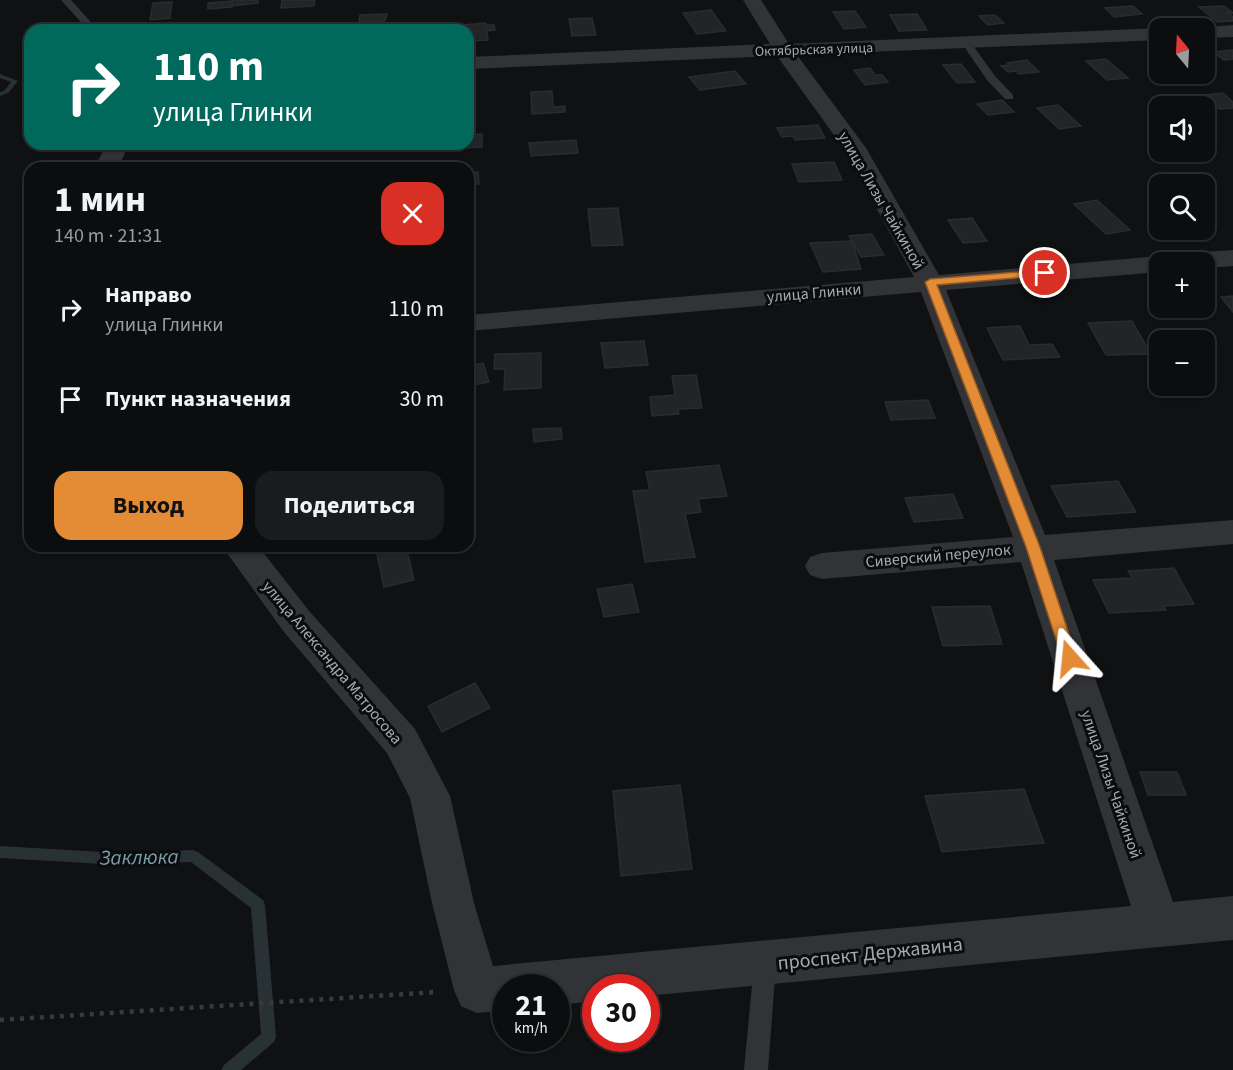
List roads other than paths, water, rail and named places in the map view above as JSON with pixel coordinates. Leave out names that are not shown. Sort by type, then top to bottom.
[{"type":"street","name":"улица Лизы Чайкиной","points":[[752,0],[783,50],[855,148],[930,282],[1033,547],[1160,925]]},
{"type":"street","points":[[1215,32],[1233,31]]},
{"type":"street","name":"Октябрьская улица","points":[[474,63],[1149,34]]},
{"type":"street","points":[[1215,259],[1233,258]]},
{"type":"street","name":"улица Глинки","points":[[474,321],[1149,265]]},
{"type":"street","name":"Сиверский переулок","points":[[822,566],[1233,532]]},
{"type":"street","name":"улица Александра Матросова","points":[[244,552],[297,622],[401,741],[430,796],[453,903],[492,980]]},
{"type":"street","name":"проспект Державина","points":[[570,981],[1233,918]]},
{"type":"lane","points":[[66,0],[88,24]]},
{"type":"lane","points":[[966,42],[991,78],[1009,97]]},
{"type":"lane","points":[[756,1070],[765,963]]},
{"type":"waterway","name":"Заклюка","points":[[0,76],[15,81],[6,92],[0,94]]},
{"type":"waterway","name":"Заклюка","points":[[0,852],[120,859],[193,856],[258,905],[269,1037],[229,1070]]}]
